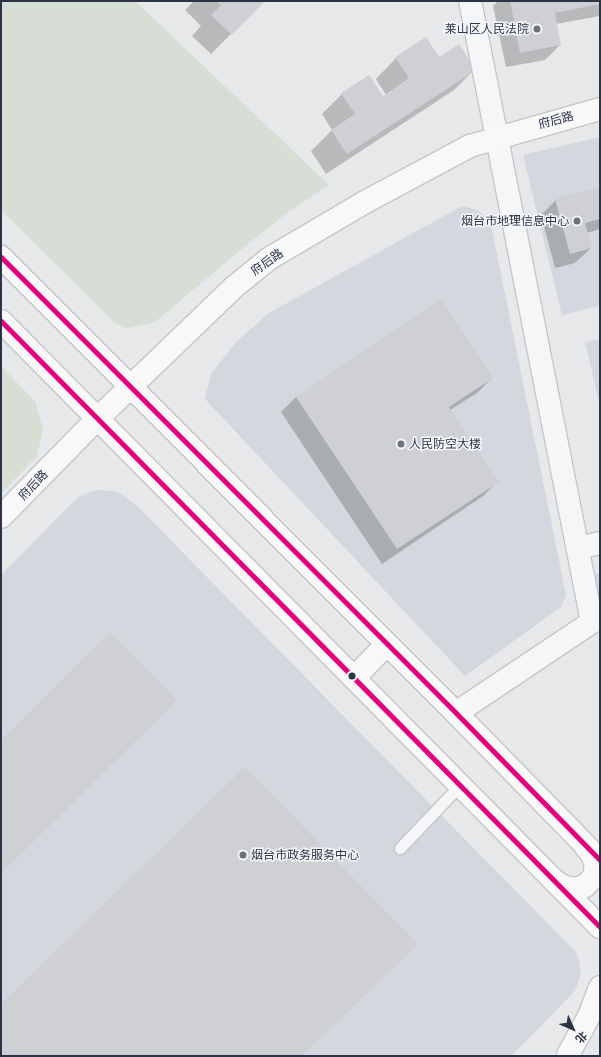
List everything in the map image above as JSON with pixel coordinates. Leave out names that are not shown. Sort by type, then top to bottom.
[{"type":"street","points":[[456,713],[592,622],[470,1]]},
{"type":"street","name":"府后路","points":[[1,517],[98,418],[234,287],[270,258],[364,202],[470,146],[497,136],[600,109]]},
{"type":"street","points":[[1,257],[130,388],[456,713],[600,860]]},
{"type":"street","points":[[1,321],[600,926]]},
{"type":"street","points":[[578,548],[600,543]]},
{"type":"street","points":[[354,678],[387,644]]},
{"type":"street","points":[[553,879],[562,886],[574,889],[585,886],[590,882],[594,877],[596,865],[592,854],[584,844]]},
{"type":"street","points":[[584,910],[600,943]]},
{"type":"street","points":[[568,1056],[589,1016],[600,987]]},
{"type":"street","points":[[568,1056],[600,1024]]},
{"type":"lane","points":[[400,848],[460,785]]},
{"type":"shaded area","points":[[1,1],[135,1],[329,185],[288,212],[155,322],[127,328],[115,323],[1,210]]},
{"type":"shaded area","points":[[600,137],[600,306],[562,315],[523,155]]},
{"type":"shaded area","points":[[462,206],[477,210],[490,220],[566,595],[561,607],[465,676],[205,399],[211,374],[236,342],[269,313]]},
{"type":"shaded area","points":[[600,339],[600,406],[585,342]]},
{"type":"shaded area","points":[[1,366],[35,401],[43,430],[37,456],[1,493]]},
{"type":"shaded area","points":[[100,490],[118,492],[135,504],[575,951],[579,959],[581,974],[575,991],[511,1056],[1,1056],[1,575],[77,498],[89,492]]},
{"type":"shaded area","points":[[600,573],[600,614],[592,575]]},
{"type":"building","points":[[217,1],[265,1],[232,35],[211,15],[221,5]]},
{"type":"building","name":"莱山区人民法院","points":[[510,1],[600,1],[600,4],[555,13],[561,45],[520,53]]},
{"type":"building","points":[[426,37],[439,57],[459,44],[476,70],[347,154],[331,130],[355,114],[341,93],[369,75],[383,96],[409,78],[395,57]]},
{"type":"building","name":"烟台市地理信息中心","points":[[600,187],[600,219],[585,223],[592,248],[570,254],[555,199]]},
{"type":"building","name":"人民防空大楼","points":[[441,299],[493,378],[449,407],[499,482],[397,549],[296,397]]},
{"type":"building","points":[[110,632],[177,700],[1,874],[1,740]]},
{"type":"building","name":"烟台市政务服务中心","points":[[245,767],[418,944],[302,1056],[1,1056],[1,1004]]},
{"type":"transit line","points":[[1,257],[456,713],[600,860]]},
{"type":"transit line","points":[[1,321],[600,927]]},
{"type":"place","name":"莱山区人民法院","points":[[537,29]]},
{"type":"place","name":"烟台市地理信息中心","points":[[577,221]]},
{"type":"place","name":"人民防空大楼","points":[[401,444]]},
{"type":"place","name":"烟台市政务服务中心","points":[[243,855]]}]
